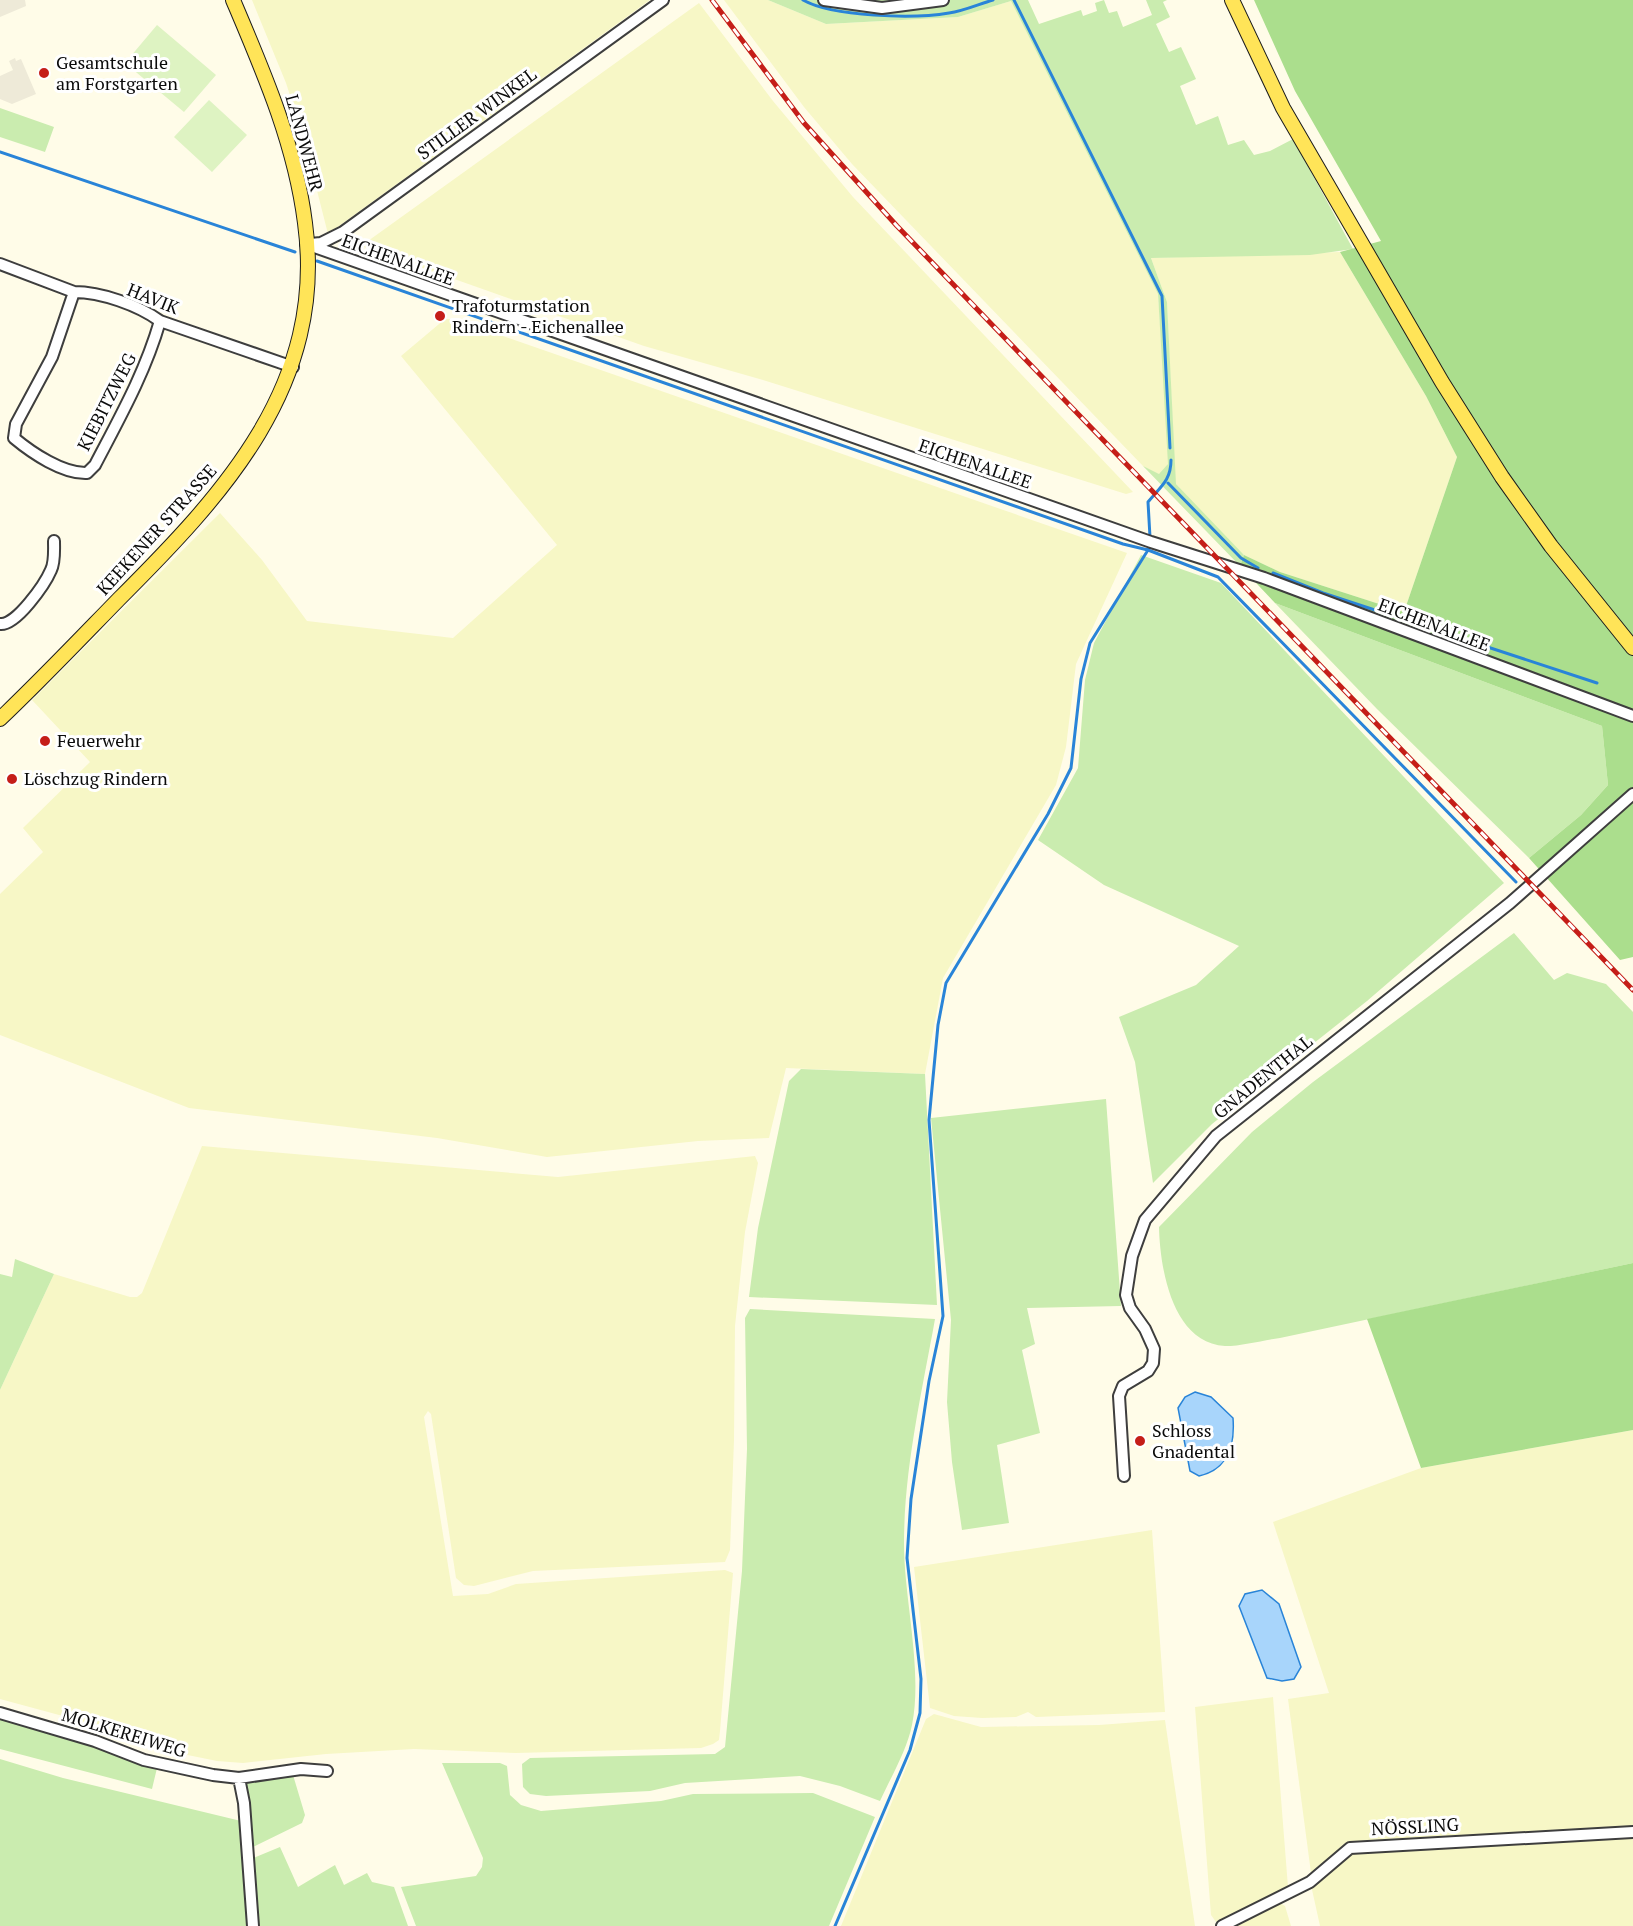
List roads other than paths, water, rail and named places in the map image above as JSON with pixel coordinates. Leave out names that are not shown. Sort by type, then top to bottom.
[{"type":"main road","name":"LANDWEHR","points":[[233,0],[270,86],[288,139],[305,223],[307,302]]},
{"type":"main road","points":[[1232,0],[1283,108],[1442,382],[1502,477],[1551,546],[1633,648]]},
{"type":"main road","name":"KEEKENER STRASSE","points":[[0,719],[201,514],[255,443],[275,409],[293,367],[307,302]]},
{"type":"street","name":"STILLER WINKEL","points":[[306,244],[321,243],[343,232],[663,0]]},
{"type":"street","points":[[824,0],[882,8],[944,0]]},
{"type":"street","name":"EICHENALLEE","points":[[306,244],[1145,540],[1264,578],[1633,716]]},
{"type":"street","name":"HAVIK","points":[[0,264],[74,292],[87,292],[139,309],[160,321],[293,367]]},
{"type":"street","name":"KIEBITZWEG","points":[[74,292],[52,357],[16,424],[15,438],[26,448],[75,473],[87,473],[95,465],[136,389],[150,357],[160,321]]},
{"type":"street","points":[[0,624],[12,621],[41,587],[52,568],[54,541]]},
{"type":"street","name":"GNADENTHAL","points":[[1124,1476],[1119,1396],[1123,1386],[1148,1371],[1153,1363],[1154,1349],[1145,1329],[1130,1308],[1126,1295],[1132,1256],[1145,1220],[1216,1136],[1510,903],[1633,794]]},
{"type":"street","name":"MOLKEREIWEG","points":[[0,1713],[95,1741],[144,1760],[239,1778],[301,1769],[327,1771]]},
{"type":"street","points":[[239,1778],[244,1803],[253,1926]]},
{"type":"street","name":"NÖSSLING","points":[[1222,1926],[1310,1882],[1350,1848],[1633,1832]]},
{"type":"water","points":[[1195,1392],[1211,1397],[1233,1418],[1233,1437],[1228,1454],[1217,1468],[1199,1476],[1190,1471],[1178,1408],[1185,1397]]},
{"type":"water","points":[[1262,1590],[1279,1604],[1301,1667],[1294,1679],[1282,1681],[1267,1678],[1239,1606],[1245,1594]]},
{"type":"waterway","points":[[803,0],[834,10],[895,16],[949,13],[993,0]]},
{"type":"waterway","points":[[1014,0],[1162,296],[1170,448]]},
{"type":"waterway","points":[[0,152],[295,252]]},
{"type":"waterway","points":[[317,261],[1123,544],[1148,550],[1218,577],[1516,882]]},
{"type":"waterway","points":[[1150,537],[1148,502],[1167,479],[1171,460]]},
{"type":"waterway","points":[[1168,483],[1241,558],[1258,568]]},
{"type":"waterway","points":[[835,1926],[910,1750],[920,1713],[921,1679],[907,1558],[911,1499],[929,1381],[943,1316],[929,1120],[938,1025],[946,983],[1048,814],[1071,768],[1081,679],[1090,643],[1148,550],[1149,544]]},
{"type":"waterway","points":[[1273,573],[1323,593],[1597,683]]},
{"type":"railway","points":[[712,0],[804,123],[897,226],[1633,990]]},
{"type":"place","name":"Gesamtschule am Forstgarten","points":[[44,73]]},
{"type":"place","name":"Trafoturmstation Rindern - Eichenallee","points":[[440,316]]},
{"type":"place","name":"Feuerwehr","points":[[45,741]]},
{"type":"place","name":"Löschzug Rindern","points":[[12,779]]},
{"type":"place","name":"Schloss Gnadental","points":[[1140,1441]]}]
